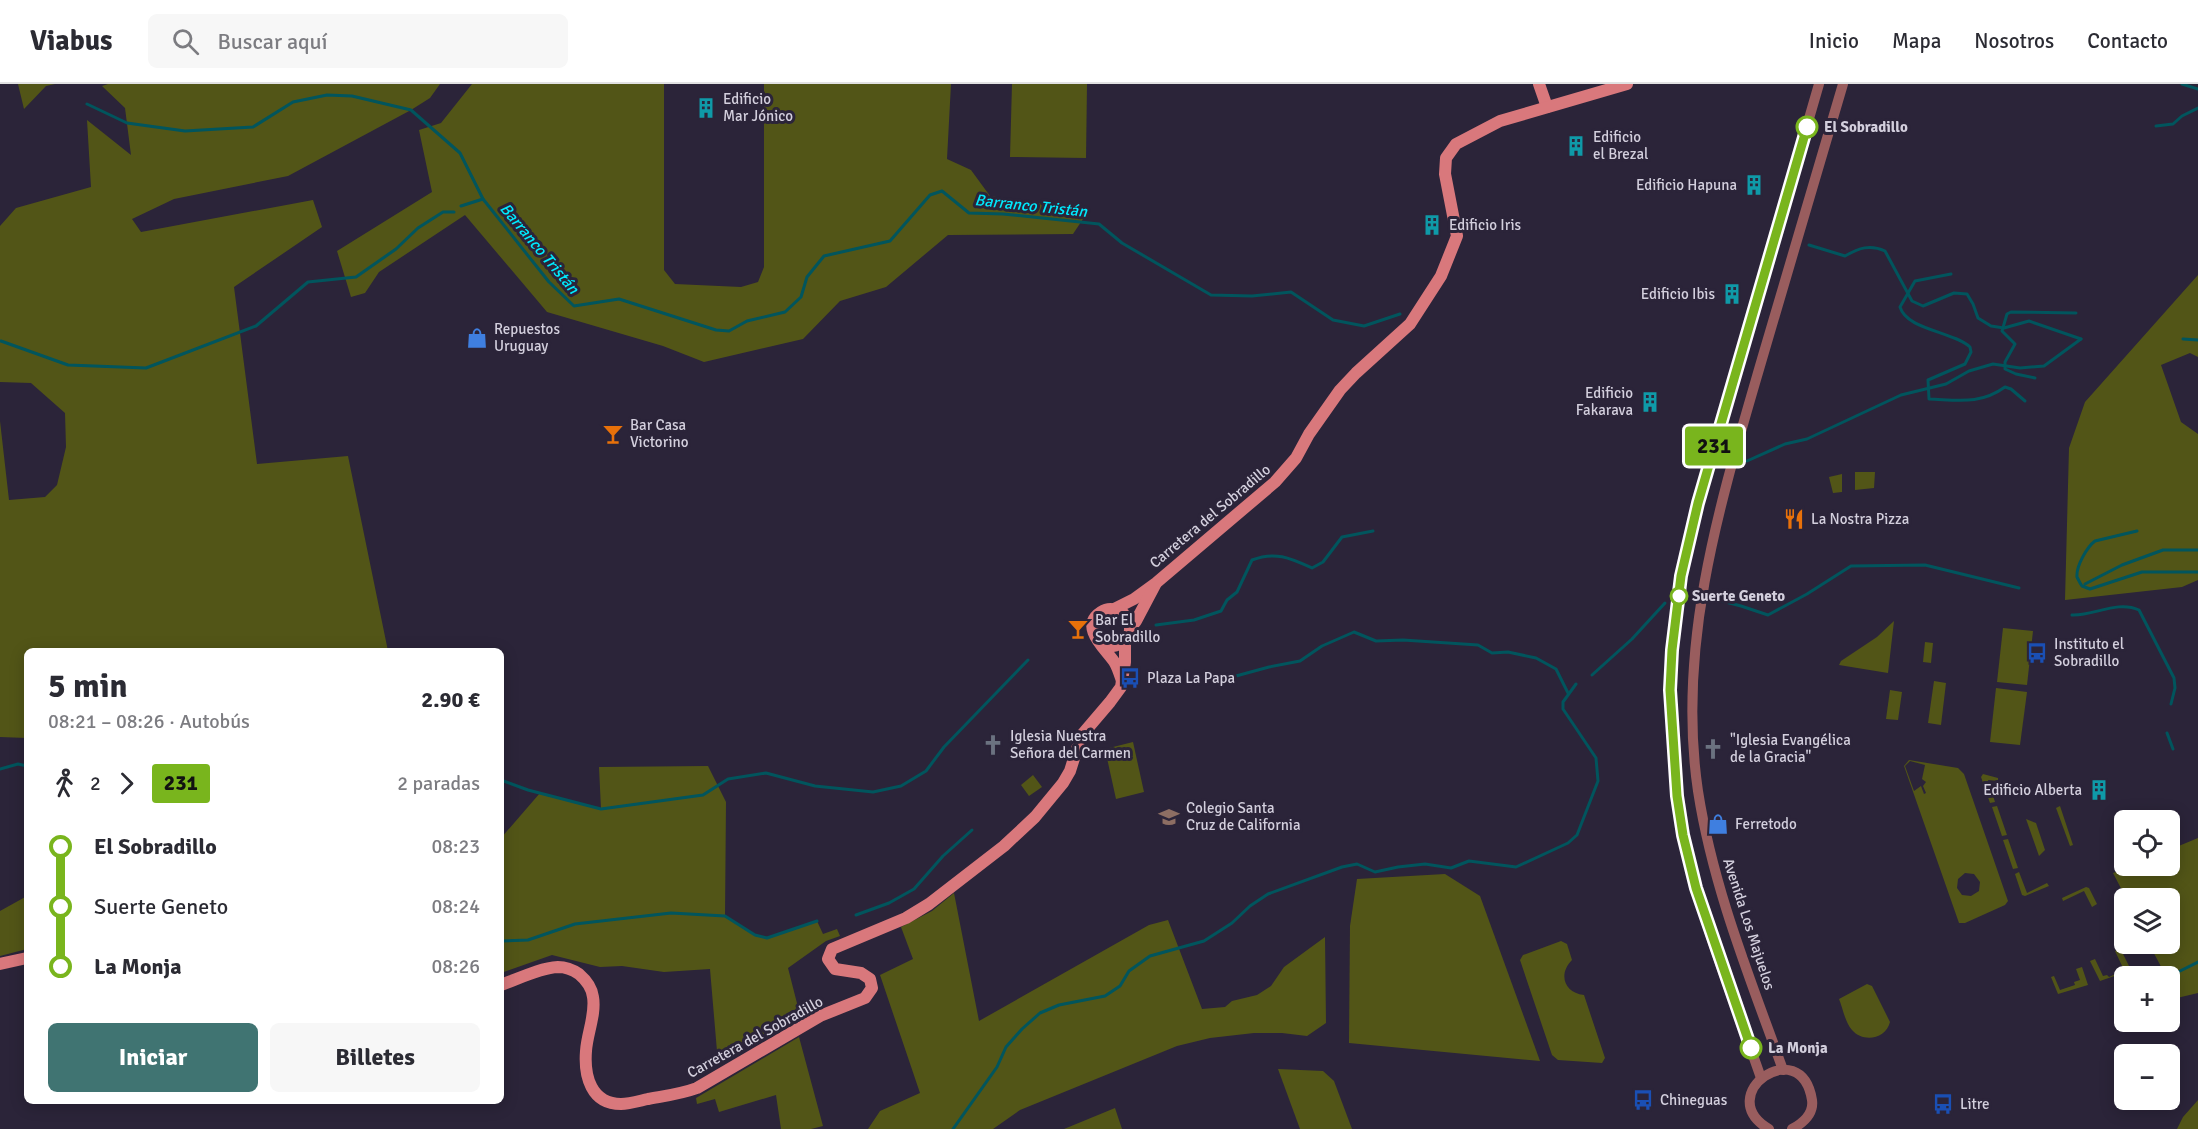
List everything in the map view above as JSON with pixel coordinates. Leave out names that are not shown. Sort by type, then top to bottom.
[{"type":"main road","points":[[1539,84],[1547,107]]},
{"type":"main road","name":"Carretera del Sobradillo","points":[[1114,609],[1134,599],[1156,582],[1275,482],[1286,471],[1340,390],[1410,324],[1424,306],[1441,276],[1457,236],[1445,181],[1445,166],[1456,144],[1500,121],[1627,84]]},
{"type":"main road","name":"Carretera del Sobradillo","points":[[1130,628],[1156,582]]},
{"type":"main road","points":[[1102,645],[1115,646],[1125,641],[1130,628],[1124,615],[1114,609],[1101,612],[1093,623],[1095,638],[1116,664],[1122,681]]},
{"type":"main road","name":"Carretera del Sobradillo","points":[[504,984],[557,967],[574,971],[586,982],[591,989],[594,1002],[588,1031],[586,1066],[592,1089],[599,1097],[621,1104],[697,1089],[820,1016],[865,998],[872,988],[870,979],[861,973],[835,969],[828,959],[832,949],[906,918],[929,904],[1004,846],[1035,817],[1070,771],[1081,736],[1117,694],[1125,662],[1125,641]]},
{"type":"main road","points":[[0,964],[24,959]]},
{"type":"street","points":[[1761,1077],[1696,888],[1683,835],[1676,789],[1670,690],[1672,650],[1681,575],[1698,503],[1819,84]]},
{"type":"street","name":"Avenida Los Majuelos","points":[[1783,1070],[1717,884],[1707,839],[1696,766],[1691,699],[1699,611],[1709,551],[1738,443],[1843,84]]},
{"type":"street","points":[[1716,438],[1738,443]]},
{"type":"street","points":[[1769,1129],[1760,1124],[1752,1112],[1750,1098],[1754,1086],[1761,1077],[1769,1072],[1783,1070],[1803,1078],[1810,1089],[1813,1105],[1800,1127]]},
{"type":"shaded area","points":[[18,84],[55,84],[46,86],[24,109]]},
{"type":"shaded area","points":[[108,84],[440,84],[430,98],[411,110],[288,176],[174,199],[132,219],[141,232],[313,200],[322,227],[234,287],[257,464],[348,456],[387,648],[24,648],[24,738],[0,737],[0,421],[9,500],[45,497],[57,485],[66,447],[65,413],[31,383],[0,382],[0,226],[16,208],[91,187],[87,120],[131,155],[125,108],[102,86]]},
{"type":"shaded area","points":[[472,84],[664,84],[664,270],[675,284],[741,287],[758,282],[764,267],[764,84],[951,84],[947,159],[971,170],[990,196],[1089,210],[1073,234],[948,235],[886,287],[840,301],[803,339],[704,362],[663,346],[547,312],[465,215],[379,272],[365,293],[351,297],[337,251],[432,192],[419,130],[441,123]]},
{"type":"shaded area","points":[[1012,84],[1087,84],[1086,158],[1010,157]]},
{"type":"shaded area","points":[[2198,275],[2198,357],[2190,353],[2161,365],[2181,422],[2198,434],[2198,580],[2182,587],[2065,600],[2069,448],[2085,402]]},
{"type":"shaded area","points":[[1855,472],[1875,472],[1874,488],[1855,490]]},
{"type":"shaded area","points":[[1842,474],[1842,492],[1833,493],[1829,477]]},
{"type":"shaded area","points":[[1894,621],[1888,673],[1839,665],[1841,661],[1877,637]]},
{"type":"shaded area","points":[[2003,628],[2033,631],[2027,685],[1997,682]]},
{"type":"shaded area","points":[[1925,642],[1933,643],[1931,663],[1923,662]]},
{"type":"shaded area","points":[[1934,681],[1946,683],[1941,725],[1928,723]]},
{"type":"shaded area","points":[[1996,688],[2027,692],[2020,745],[1990,742]]},
{"type":"shaded area","points":[[1890,690],[1902,692],[1898,720],[1886,719]]},
{"type":"shaded area","points":[[1133,742],[1144,792],[1116,799],[1105,749]]},
{"type":"shaded area","points":[[1909,760],[1958,768],[1964,774],[2008,901],[2005,905],[1965,923],[1959,923],[1904,766]],"holes":[[[1910,761],[1925,765],[1922,779],[1926,782],[1923,786],[1926,793],[1924,794],[1921,786],[1914,791],[1905,766]],[[1965,873],[1974,874],[1980,882],[1979,891],[1971,896],[1962,895],[1957,888],[1958,879]]]},
{"type":"shaded area","points":[[708,766],[726,802],[725,916],[755,935],[767,938],[817,921],[823,934],[837,929],[840,936],[826,941],[788,968],[800,1015],[718,1063],[710,969],[664,972],[622,966],[600,967],[552,955],[504,972],[504,835],[540,793],[601,809],[599,767]]},
{"type":"shaded area","points":[[1983,774],[1998,778],[1998,781],[1988,780],[1995,802],[1990,803],[1981,777]]},
{"type":"shaded area","points":[[1033,775],[1042,787],[1029,796],[1021,785]]},
{"type":"shaded area","points":[[1997,806],[2007,835],[2002,836],[1992,807]]},
{"type":"shaded area","points":[[2060,806],[2073,845],[2070,846],[2056,808]]},
{"type":"shaded area","points":[[2026,819],[2036,823],[2045,850],[2039,856]]},
{"type":"shaded area","points":[[2198,838],[2198,993],[2180,997],[2180,966],[2161,966],[2154,954],[2180,954],[2180,888],[2121,888],[2115,876],[2180,876],[2180,845]]},
{"type":"shaded area","points":[[2008,839],[2018,868],[2013,869],[2003,840]]},
{"type":"shaded area","points":[[2019,872],[2027,893],[2047,883],[2049,886],[2025,896],[2022,895],[2015,874]]},
{"type":"shaded area","points":[[1445,874],[1480,896],[1540,1061],[1349,1043],[1350,926],[1357,879]]},
{"type":"shaded area","points":[[2086,887],[2089,888],[2097,904],[2092,907],[2084,891],[2063,901],[2062,898]]},
{"type":"shaded area","points":[[954,893],[979,1021],[1149,925],[1168,920],[1202,1009],[1225,1007],[1232,1001],[1257,995],[1271,986],[1284,967],[1325,937],[1326,1023],[1307,1036],[1254,1033],[1210,1038],[1177,1046],[1020,1110],[993,1129],[868,1129],[880,1111],[920,1093],[880,975],[913,959],[901,927],[932,911]]},
{"type":"shaded area","points":[[24,898],[24,950],[0,956],[0,911]]},
{"type":"shaded area","points":[[1561,941],[1567,944],[1572,960],[1565,971],[1565,982],[1572,991],[1584,995],[1605,1058],[1602,1063],[1558,1060],[1552,1055],[1520,960],[1523,955]]},
{"type":"shaded area","points":[[2116,954],[2123,954],[2129,966],[2122,966]]},
{"type":"shaded area","points":[[2095,959],[2103,976],[2114,975],[2114,976],[2100,981],[2090,961]]},
{"type":"shaded area","points":[[2082,967],[2088,985],[2058,994],[2051,977],[2054,976],[2060,990],[2075,985],[2074,982],[2080,980],[2076,969]]},
{"type":"shaded area","points":[[1867,984],[1872,986],[1890,1022],[1884,1032],[1868,1038],[1852,1030],[1839,999]]},
{"type":"shaded area","points":[[799,1037],[823,1126],[811,1129],[781,1129],[776,1095],[719,1112],[715,1099],[697,1104],[696,1098]]},
{"type":"shaded area","points":[[1278,1069],[1323,1071],[1334,1081],[1352,1129],[1300,1129]]},
{"type":"shaded area","points":[[2198,1100],[2198,1129],[2177,1129],[2183,1117]]},
{"type":"shaded area","points":[[1115,1108],[1122,1129],[1064,1129]]},
{"type":"waterway","points":[[2182,84],[2198,89]]},
{"type":"waterway","points":[[87,104],[127,123],[185,131],[253,127],[293,102],[327,95],[352,96],[411,110],[460,153],[483,199]]},
{"type":"waterway","points":[[2156,126],[2173,124],[2182,116],[2198,108]]},
{"type":"waterway","name":"Barranco Tristán","points":[[461,206],[483,199],[549,282],[574,306],[619,299],[716,330],[729,331],[747,321],[785,312],[801,297],[807,277],[824,256],[890,241],[930,195],[942,191],[969,213],[1003,214],[1099,224],[1122,243],[1211,295],[1252,296],[1291,292],[1333,320],[1364,326],[1400,314]]},
{"type":"waterway","name":"Barranco Tristán","points":[[1,341],[68,365],[146,368],[256,326],[308,282],[356,277],[396,249],[418,228],[443,212],[454,212]]},
{"type":"waterway","name":"Barranco Tristán","points":[[1809,245],[1845,256],[1865,248],[1885,251],[1912,301],[1923,306],[1954,293],[1967,294],[1978,318],[1991,326],[2004,328],[2029,321],[2081,339]]},
{"type":"waterway","points":[[1951,274],[1915,281],[1900,307],[1911,321],[1952,337],[1970,347],[1971,352],[1965,364],[1928,380],[1929,399],[1978,399],[1987,397],[2005,387],[2011,389],[2025,401]]},
{"type":"waterway","name":"Barranco Tristán","points":[[2035,378],[2005,369],[2005,362],[2015,344],[2002,331],[2007,314],[2011,312],[2076,313]]},
{"type":"waterway","points":[[1747,461],[1785,444],[1807,439],[1901,395],[1946,384],[1969,371],[1993,364],[2020,368],[2044,366],[2081,339]]},
{"type":"waterway","points":[[2183,339],[2198,340]]},
{"type":"waterway","points":[[1156,625],[1194,620],[1221,611],[1227,600],[1237,592],[1252,560],[1275,556],[1297,561],[1312,568],[1323,562],[1342,537],[1373,531]]},
{"type":"waterway","points":[[2137,531],[2095,541],[2078,568],[2077,577],[2082,586],[2090,589],[2142,572],[2198,572]]},
{"type":"waterway","points":[[2085,584],[2122,565],[2163,550],[2198,550]]},
{"type":"waterway","points":[[1714,599],[1768,615],[1851,566],[1925,565],[2019,588]]},
{"type":"waterway","points":[[1592,675],[1632,639],[1665,603]]},
{"type":"waterway","points":[[2072,615],[2114,607],[2131,607],[2139,610],[2174,678],[2175,688],[2171,704]]},
{"type":"waterway","points":[[1236,676],[1300,661],[1322,646],[1354,632],[1376,641],[1403,640],[1478,645],[1492,653],[1508,652],[1536,658],[1556,669],[1568,693]]},
{"type":"waterway","points":[[504,781],[528,790],[601,809],[703,795],[728,779],[766,773],[815,786],[873,792],[901,786],[926,771],[944,747],[1028,660]]},
{"type":"waterway","points":[[953,1129],[997,1067],[1006,1047],[1040,1013],[1059,1005],[1105,996],[1120,986],[1129,971],[1150,956],[1204,941],[1232,923],[1250,906],[1268,894],[1342,867],[1357,864],[1375,872],[1425,864],[1451,868],[1469,861],[1516,867],[1568,843],[1577,835],[1598,781],[1596,758],[1563,709],[1563,702],[1576,684]]},
{"type":"waterway","points":[[2167,733],[2173,749]]},
{"type":"waterway","points":[[0,769],[18,764],[24,765]]},
{"type":"waterway","points":[[856,915],[889,903],[914,889],[943,856],[972,830]]},
{"type":"waterway","points":[[504,941],[528,940],[575,924],[671,913],[725,916],[755,935],[767,938],[817,921]]},
{"type":"waterway","points":[[2180,971],[2198,962]]},
{"type":"bus line","name":"231","points":[[1751,1048],[1696,888],[1683,835],[1677,796],[1670,690],[1672,650],[1681,576],[1698,503],[1807,127]]},
{"type":"place","name":"Edificio Mar Jónico","points":[[706,108]]},
{"type":"place","name":"El Sobradillo","points":[[1807,127]]},
{"type":"place","name":"Edificio el Brezal","points":[[1576,146]]},
{"type":"place","name":"Edificio Hapuna","points":[[1754,185]]},
{"type":"place","name":"Edificio Iris","points":[[1432,225]]},
{"type":"place","name":"Edificio Ibis","points":[[1732,294]]},
{"type":"place","name":"Repuestos Uruguay","points":[[477,338]]},
{"type":"place","name":"Edificio Fakarava","points":[[1650,402]]},
{"type":"place","name":"Bar Casa Victorino","points":[[613,434]]},
{"type":"place","name":"La Nostra Pizza","points":[[1794,519]]},
{"type":"place","name":"Suerte Geneto","points":[[1679,596]]},
{"type":"place","name":"Bar El Sobradillo","points":[[1078,629]]},
{"type":"place","name":"Instituto el Sobradillo","points":[[2037,653]]},
{"type":"place","name":"Plaza La Papa","points":[[1130,678]]},
{"type":"place","name":"Iglesia Nuestra Señora del Carmen","points":[[993,745]]},
{"type":"place","name":"\"Iglesia Evangélica de la Gracia\"","points":[[1713,749]]},
{"type":"place","name":"Edificio Alberta","points":[[2099,790]]},
{"type":"place","name":"Colegio Santa Cruz de California","points":[[1169,817]]},
{"type":"place","name":"Ferretodo","points":[[1718,824]]},
{"type":"place","name":"La Monja","points":[[1751,1048]]},
{"type":"place","name":"Chineguas","points":[[1643,1100]]},
{"type":"place","name":"Litre","points":[[1943,1104]]}]
